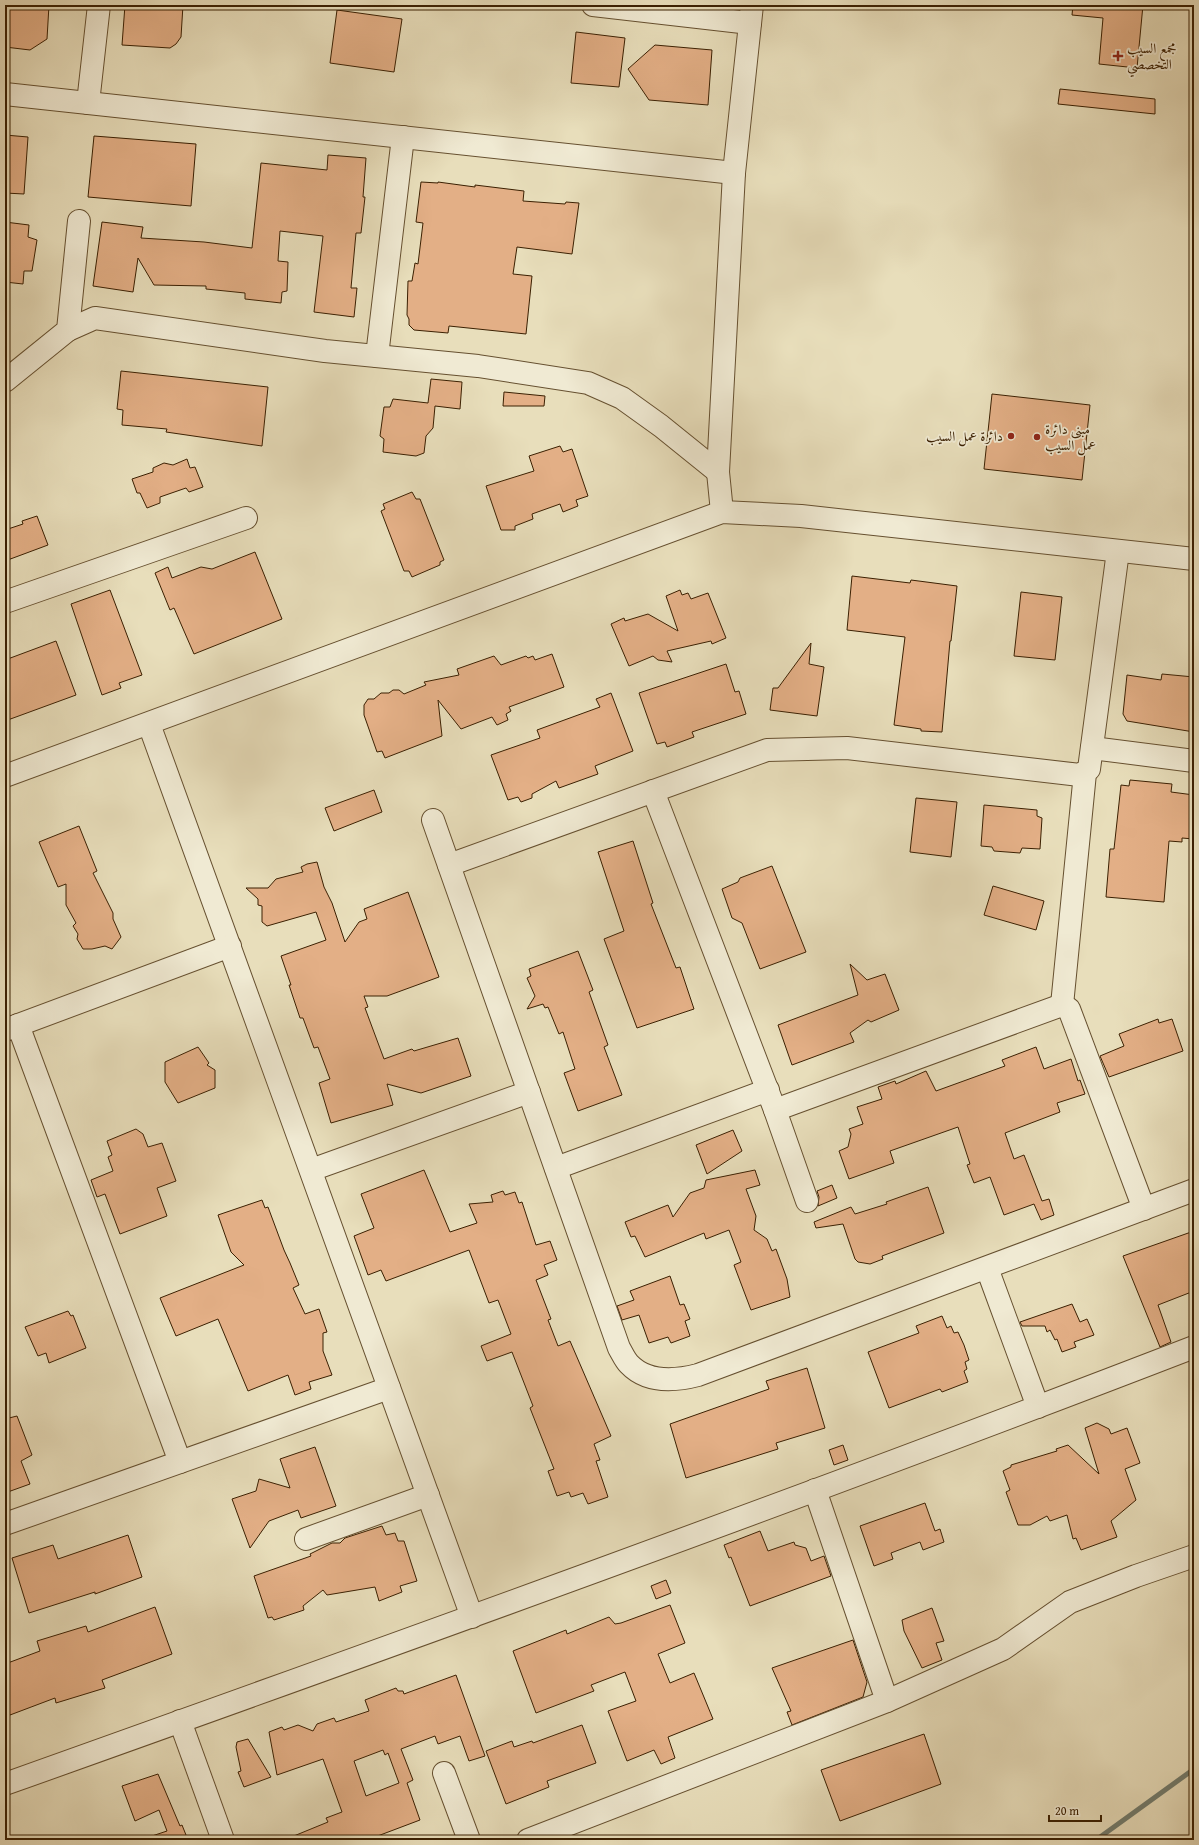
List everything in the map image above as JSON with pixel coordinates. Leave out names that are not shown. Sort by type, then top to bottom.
[{"type":"street","points":[[88,103],[99,5]]},
{"type":"street","points":[[593,5],[751,14],[734,173],[718,472],[722,512]]},
{"type":"street","points":[[5,94],[734,173]]},
{"type":"street","points":[[377,356],[403,137]]},
{"type":"street","points":[[68,330],[79,221]]},
{"type":"street","points":[[5,382],[68,330],[95,318],[325,351],[478,366],[588,383],[622,398],[661,426],[718,472]]},
{"type":"street","points":[[5,776],[150,724],[722,512],[801,516],[1194,559]]},
{"type":"street","points":[[5,602],[246,518]]},
{"type":"street","points":[[449,865],[767,750],[847,748],[1080,775],[1085,773],[1089,769],[1118,551]]},
{"type":"street","points":[[150,724],[472,1617]]},
{"type":"street","points":[[1092,748],[1194,761]]},
{"type":"street","points":[[1062,1005],[1085,773]]},
{"type":"street","points":[[653,791],[771,1100],[807,1201]]},
{"type":"street","points":[[433,820],[619,1348],[628,1364],[641,1374],[663,1379],[681,1380],[698,1375],[1194,1190]]},
{"type":"street","points":[[180,1462],[11,1028],[230,946]]},
{"type":"street","points":[[556,1168],[1062,1005],[1069,1009],[1144,1209]]},
{"type":"street","points":[[311,1170],[529,1092]]},
{"type":"street","points":[[986,1268],[1038,1407]]},
{"type":"street","points":[[5,1784],[472,1617],[1194,1348]]},
{"type":"street","points":[[5,1524],[389,1388]]},
{"type":"street","points":[[815,1490],[887,1701]]},
{"type":"street","points":[[306,1539],[428,1494]]},
{"type":"street","points":[[528,1840],[887,1701],[1003,1649],[1070,1602],[1136,1576],[1194,1556]]},
{"type":"street","points":[[180,1721],[223,1840]]},
{"type":"street","points":[[444,1773],[469,1840]]},
{"type":"building","points":[[5,5],[49,5],[47,39],[30,50],[5,47]]},
{"type":"building","points":[[125,5],[183,5],[181,37],[176,44],[170,48],[122,45]]},
{"type":"building","points":[[1073,5],[1143,5],[1137,68],[1099,64],[1103,18],[1072,15]]},
{"type":"building","points":[[337,10],[402,19],[394,72],[330,63]]},
{"type":"building","points":[[576,32],[625,38],[619,87],[571,83]]},
{"type":"building","points":[[655,45],[712,50],[708,105],[649,100],[628,69]]},
{"type":"building","points":[[1060,89],[1155,99],[1155,114],[1058,104]]},
{"type":"building","points":[[5,135],[28,137],[24,194],[5,193]]},
{"type":"building","points":[[94,136],[196,144],[191,206],[88,197]]},
{"type":"building","points":[[328,155],[366,158],[363,197],[365,197],[361,233],[356,233],[351,288],[357,288],[354,317],[314,312],[323,236],[280,231],[278,261],[288,262],[287,291],[282,292],[281,303],[245,299],[245,293],[206,289],[206,286],[154,285],[138,258],[133,292],[93,286],[102,222],[143,227],[141,238],[204,242],[252,248],[261,163],[327,170]]},
{"type":"building","points":[[421,182],[438,182],[475,187],[475,185],[524,191],[523,201],[565,204],[566,202],[579,203],[572,254],[517,247],[513,274],[532,276],[526,334],[449,326],[448,333],[414,330],[409,325],[407,315],[408,281],[412,281],[415,263],[418,264],[423,223],[416,222]]},
{"type":"building","points":[[5,222],[29,225],[28,237],[37,240],[32,271],[24,271],[23,284],[5,282]]},
{"type":"building","points":[[121,371],[268,387],[262,446],[166,432],[167,429],[122,425],[123,410],[117,409]]},
{"type":"building","points":[[431,379],[462,382],[460,409],[435,406],[433,428],[426,436],[424,453],[416,456],[383,452],[384,439],[380,436],[384,407],[390,407],[393,399],[428,403]]},
{"type":"building","points":[[504,392],[545,396],[544,406],[503,406]]},
{"type":"building","name":"مبنى دائرة عمل السيب","points":[[992,394],[1090,405],[1082,480],[984,469]]},
{"type":"building","points":[[560,446],[563,452],[572,449],[588,496],[576,500],[578,506],[563,512],[560,504],[532,514],[533,519],[515,526],[515,530],[501,530],[486,486],[534,471],[529,456]]},
{"type":"building","points":[[187,459],[190,468],[195,467],[203,487],[189,492],[186,488],[160,497],[160,503],[147,508],[140,493],[137,493],[132,479],[153,472],[153,468],[164,463],[173,465]]},
{"type":"building","points":[[412,492],[416,499],[420,499],[444,560],[440,562],[440,565],[412,577],[409,571],[404,571],[381,511],[385,509],[383,504]]},
{"type":"building","points":[[37,516],[48,545],[5,561],[5,530],[23,524],[22,521]]},
{"type":"building","points":[[255,552],[282,619],[194,654],[174,608],[170,610],[155,573],[168,567],[172,578],[201,567],[212,569]]},
{"type":"building","points":[[852,576],[910,583],[911,580],[957,586],[950,641],[942,732],[921,731],[921,729],[894,725],[905,637],[847,630]]},
{"type":"building","points":[[110,590],[142,675],[119,683],[121,688],[102,695],[71,604]]},
{"type":"building","points":[[680,590],[682,595],[688,593],[691,599],[708,593],[726,638],[712,644],[711,641],[667,651],[672,662],[658,660],[653,656],[629,666],[611,624],[624,618],[625,621],[648,614],[678,631],[666,596]]},
{"type":"building","points":[[1021,592],[1062,597],[1055,660],[1014,656]]},
{"type":"building","points":[[56,641],[76,695],[5,721],[5,660]]},
{"type":"building","points":[[811,643],[809,664],[824,667],[817,716],[770,710],[773,688],[778,688]]},
{"type":"building","points":[[552,654],[564,687],[509,707],[511,711],[506,714],[508,720],[497,725],[492,717],[461,729],[438,700],[442,736],[385,758],[382,751],[377,752],[364,715],[364,705],[368,699],[374,699],[381,693],[389,693],[393,690],[399,690],[404,694],[426,685],[424,682],[459,675],[457,669],[494,656],[501,665],[526,656],[528,658],[533,656],[535,660]]},
{"type":"building","points":[[726,664],[735,692],[739,691],[746,714],[692,732],[694,737],[667,747],[665,742],[657,744],[639,693]]},
{"type":"building","points":[[1162,674],[1194,677],[1194,732],[1127,721],[1123,714],[1127,675],[1161,680]]},
{"type":"building","points":[[611,693],[633,751],[595,766],[598,774],[559,788],[556,781],[532,794],[532,798],[521,802],[518,797],[508,800],[491,755],[540,738],[537,730],[600,707],[596,699]]},
{"type":"building","points":[[1130,780],[1172,784],[1171,792],[1194,795],[1194,839],[1182,838],[1182,842],[1169,841],[1164,902],[1106,897],[1110,849],[1114,849],[1121,785],[1129,786]]},
{"type":"building","points":[[374,790],[382,812],[334,831],[325,808]]},
{"type":"building","points":[[916,798],[957,802],[951,857],[910,852]]},
{"type":"building","points":[[984,805],[1037,810],[1037,816],[1042,818],[1040,849],[1022,848],[1020,853],[994,851],[992,847],[981,846]]},
{"type":"building","points":[[79,826],[97,871],[93,873],[113,913],[113,919],[121,937],[112,949],[105,946],[92,949],[83,949],[77,939],[78,934],[73,926],[76,923],[66,905],[66,884],[58,887],[39,842]]},
{"type":"building","points":[[633,841],[653,903],[651,904],[676,968],[680,967],[694,1009],[637,1028],[604,939],[624,931],[598,852]]},
{"type":"building","points":[[317,862],[324,887],[332,903],[345,942],[359,922],[367,919],[364,909],[408,892],[439,977],[387,996],[364,996],[368,1007],[365,1008],[384,1059],[412,1049],[414,1051],[458,1038],[471,1076],[421,1093],[387,1084],[393,1105],[331,1123],[319,1083],[330,1079],[318,1047],[314,1048],[303,1018],[300,1018],[281,956],[326,940],[316,912],[267,926],[262,922],[262,906],[258,905],[258,899],[246,888],[268,888],[276,879],[303,872],[301,867]]},
{"type":"building","points":[[772,866],[806,952],[760,969],[742,923],[732,918],[722,889],[738,882],[740,878]]},
{"type":"building","points":[[993,886],[1044,901],[1036,930],[984,915]]},
{"type":"building","points":[[578,951],[593,990],[589,992],[608,1045],[604,1047],[622,1095],[578,1111],[564,1073],[575,1069],[563,1032],[559,1034],[548,1007],[545,1008],[543,1004],[527,1009],[535,996],[527,978],[531,976],[529,969]]},
{"type":"building","points":[[850,964],[867,980],[885,974],[899,1010],[871,1022],[868,1020],[850,1033],[854,1042],[792,1065],[778,1025],[858,995]]},
{"type":"building","points":[[1158,1019],[1159,1023],[1172,1019],[1183,1051],[1109,1077],[1100,1056],[1124,1046],[1119,1034]]},
{"type":"building","points":[[198,1047],[209,1063],[207,1065],[215,1070],[215,1088],[178,1103],[165,1082],[165,1062]]},
{"type":"building","points":[[1036,1047],[1044,1069],[1071,1059],[1078,1081],[1080,1080],[1085,1094],[1057,1103],[1060,1112],[1005,1133],[1014,1159],[1024,1155],[1042,1201],[1049,1199],[1054,1215],[1041,1220],[1034,1204],[1004,1215],[990,1177],[974,1183],[967,1165],[970,1164],[958,1127],[890,1151],[894,1163],[849,1179],[839,1151],[848,1147],[851,1134],[849,1129],[863,1124],[857,1107],[882,1099],[878,1087],[895,1081],[896,1084],[926,1071],[936,1091],[1005,1066],[1002,1060]]},
{"type":"building","points":[[136,1129],[143,1134],[148,1147],[162,1143],[176,1181],[157,1188],[167,1216],[120,1234],[105,1194],[97,1197],[91,1180],[113,1171],[108,1157],[112,1155],[107,1141]]},
{"type":"building","points":[[733,1130],[742,1151],[707,1174],[696,1145]]},
{"type":"building","points":[[424,1170],[450,1232],[477,1223],[469,1204],[493,1202],[491,1195],[503,1191],[505,1195],[515,1192],[519,1203],[522,1202],[536,1245],[550,1241],[557,1260],[544,1265],[548,1275],[536,1280],[551,1319],[548,1320],[558,1346],[570,1341],[611,1436],[594,1444],[600,1460],[596,1461],[608,1497],[588,1504],[583,1493],[571,1497],[569,1492],[557,1496],[548,1471],[554,1469],[530,1408],[533,1406],[512,1352],[487,1361],[481,1346],[511,1334],[498,1300],[489,1303],[469,1250],[386,1281],[381,1270],[368,1275],[354,1236],[374,1228],[361,1194]]},
{"type":"building","points":[[755,1170],[760,1185],[746,1189],[756,1216],[754,1230],[767,1239],[772,1251],[776,1249],[787,1279],[790,1297],[751,1310],[734,1265],[741,1262],[729,1230],[706,1239],[704,1233],[645,1257],[635,1236],[631,1237],[625,1222],[668,1205],[673,1217],[690,1193],[704,1188],[706,1180]]},
{"type":"building","points":[[832,1185],[837,1198],[818,1206],[819,1197],[817,1191]]},
{"type":"building","points":[[928,1187],[944,1233],[882,1256],[883,1259],[870,1264],[858,1262],[855,1259],[843,1224],[816,1228],[814,1222],[851,1207],[855,1214],[887,1204],[886,1202]]},
{"type":"building","points":[[262,1200],[265,1208],[268,1207],[299,1285],[293,1288],[305,1314],[319,1309],[327,1332],[323,1333],[323,1351],[332,1375],[309,1382],[311,1389],[295,1395],[288,1375],[248,1391],[218,1319],[176,1336],[160,1298],[244,1265],[231,1252],[218,1215]]},
{"type":"building","points":[[1194,1231],[1194,1291],[1158,1305],[1171,1342],[1160,1347],[1123,1256]]},
{"type":"building","points":[[670,1276],[680,1305],[684,1304],[690,1319],[685,1321],[690,1336],[671,1343],[668,1337],[649,1343],[639,1315],[622,1320],[617,1306],[634,1300],[630,1291]]},
{"type":"building","points":[[1072,1304],[1080,1322],[1087,1319],[1094,1335],[1074,1342],[1076,1347],[1062,1352],[1057,1339],[1055,1340],[1050,1330],[1047,1332],[1045,1326],[1022,1326],[1020,1322]]},
{"type":"building","points":[[68,1311],[71,1316],[73,1315],[86,1348],[49,1363],[46,1353],[38,1356],[25,1327]]},
{"type":"building","points":[[942,1316],[947,1328],[951,1326],[954,1333],[958,1332],[964,1345],[969,1360],[965,1362],[967,1369],[964,1371],[968,1382],[942,1392],[940,1389],[889,1408],[868,1352],[919,1333],[916,1326]]},
{"type":"building","points":[[807,1368],[825,1428],[776,1443],[778,1449],[686,1478],[670,1424],[769,1389],[766,1381]]},
{"type":"building","points":[[17,1416],[32,1455],[21,1461],[30,1484],[5,1493],[5,1419]]},
{"type":"building","points":[[1097,1423],[1109,1429],[1111,1434],[1127,1428],[1140,1463],[1125,1469],[1136,1500],[1111,1521],[1117,1537],[1081,1550],[1076,1538],[1073,1539],[1067,1515],[1050,1521],[1047,1516],[1030,1525],[1018,1525],[1006,1492],[1010,1490],[1003,1471],[1011,1467],[1011,1465],[1057,1451],[1056,1449],[1068,1445],[1099,1474],[1085,1428]]},
{"type":"building","points":[[843,1445],[848,1460],[834,1465],[829,1450]]},
{"type":"building","points":[[315,1447],[336,1506],[301,1518],[298,1510],[269,1521],[250,1548],[232,1499],[256,1491],[259,1479],[290,1488],[280,1459]]},
{"type":"building","points":[[925,1503],[935,1531],[940,1529],[944,1542],[923,1550],[920,1542],[891,1553],[893,1559],[874,1566],[860,1526]]},
{"type":"building","points":[[382,1526],[386,1535],[395,1533],[398,1541],[404,1541],[417,1581],[400,1586],[402,1592],[379,1601],[375,1587],[327,1595],[323,1590],[303,1606],[304,1610],[274,1620],[272,1617],[268,1618],[254,1576],[311,1556],[310,1554],[332,1543],[340,1543],[345,1538]]},
{"type":"building","points":[[760,1531],[768,1551],[794,1542],[795,1545],[806,1548],[811,1561],[824,1556],[831,1576],[750,1606],[731,1557],[729,1558],[724,1545]]},
{"type":"building","points":[[128,1535],[142,1577],[95,1594],[95,1592],[29,1613],[12,1558],[53,1545],[58,1559]]},
{"type":"building","points":[[666,1580],[671,1593],[656,1599],[651,1586]]},
{"type":"building","points":[[670,1605],[685,1643],[658,1654],[670,1683],[694,1673],[713,1719],[668,1737],[675,1758],[661,1764],[654,1750],[627,1761],[608,1711],[636,1701],[625,1672],[591,1685],[594,1691],[536,1713],[513,1651],[566,1630],[567,1634],[609,1617],[615,1624],[621,1623]]},
{"type":"building","points":[[155,1607],[172,1654],[102,1680],[105,1688],[56,1703],[55,1698],[10,1715],[5,1702],[5,1664],[40,1651],[37,1641],[86,1626],[88,1632]]},
{"type":"building","points":[[932,1608],[944,1641],[936,1643],[942,1660],[922,1668],[904,1631],[902,1620]]},
{"type":"building","points":[[853,1640],[867,1682],[863,1697],[792,1725],[787,1712],[791,1711],[772,1668]]},
{"type":"building","points":[[456,1675],[485,1756],[469,1761],[460,1736],[438,1744],[435,1736],[401,1749],[413,1780],[407,1783],[420,1820],[367,1840],[284,1840],[328,1822],[326,1818],[342,1812],[323,1759],[277,1775],[269,1732],[282,1727],[284,1730],[298,1725],[313,1731],[317,1724],[334,1718],[336,1722],[369,1711],[365,1700],[396,1688],[398,1691],[403,1691],[404,1694]],"holes":[[[383,1750],[385,1755],[388,1753],[399,1783],[366,1796],[354,1761]]]},
{"type":"building","points":[[582,1725],[596,1763],[547,1781],[549,1787],[506,1804],[486,1751],[512,1741],[514,1747],[532,1741],[533,1743]]},
{"type":"building","points":[[924,1734],[941,1784],[840,1821],[821,1770]]},
{"type":"building","points":[[248,1739],[271,1777],[244,1787],[238,1772],[241,1771],[236,1747],[237,1742]]},
{"type":"building","points":[[158,1774],[180,1826],[182,1825],[188,1840],[146,1840],[146,1838],[167,1831],[159,1810],[135,1821],[122,1786]]},
{"type":"waterway","points":[[1096,1840],[1194,1769]]},
{"type":"place","name":"مجمع السيب التخصصي","points":[[1118,56]]},
{"type":"place","name":"دائرة عمل السيب","points":[[1011,436]]},
{"type":"place","name":"مبنى دائرة عمل السيب","points":[[1037,437]]}]
